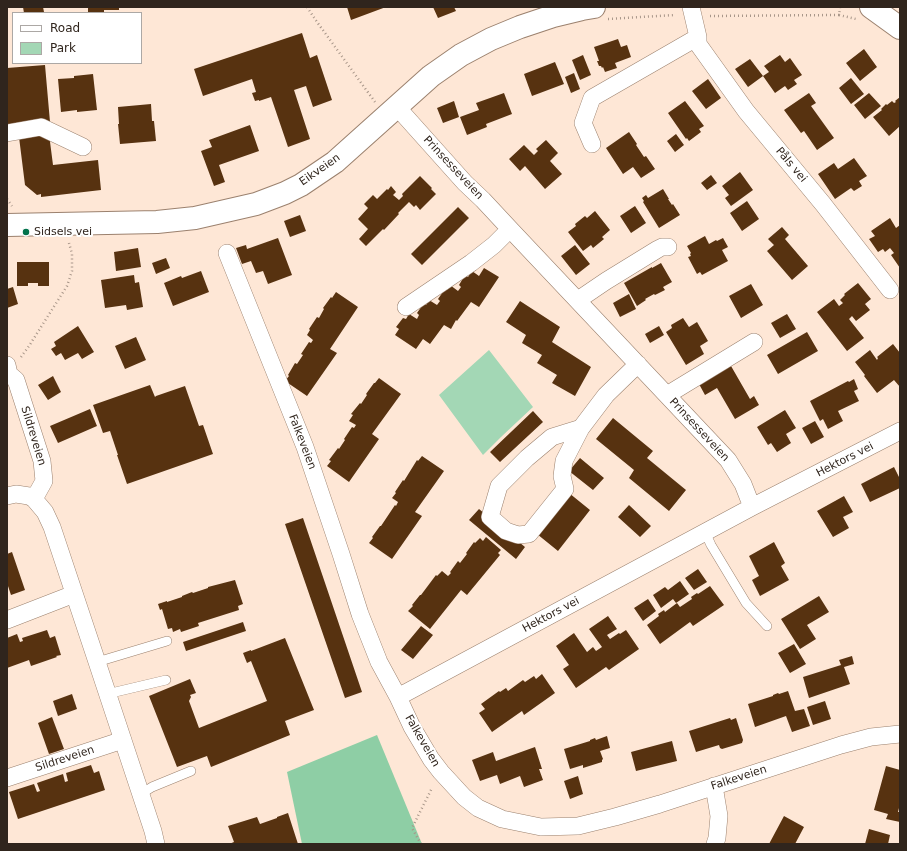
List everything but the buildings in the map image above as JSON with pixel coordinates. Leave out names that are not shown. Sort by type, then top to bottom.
[{"type":"main road","points":[[871,7],[900,28]]},
{"type":"main road","name":"Eikveien","points":[[10,215],[64,223],[157,222],[195,218],[256,204],[285,193],[335,162],[387,105],[461,55],[491,39],[520,27],[553,16],[586,8]]},
{"type":"street","name":"Påls vei","points":[[691,7],[698,37],[698,44],[746,111],[823,204],[890,290]]},
{"type":"street","points":[[592,144],[583,123],[592,98],[698,37]]},
{"type":"street","name":"Prinsesseveien","points":[[387,105],[405,116],[465,183],[578,300],[728,460],[743,484],[752,508]]},
{"type":"street","points":[[7,133],[41,127],[83,147]]},
{"type":"street","points":[[406,308],[471,263],[510,229]]},
{"type":"street","points":[[578,300],[658,249],[668,247]]},
{"type":"street","name":"Falkeveien","points":[[227,253],[305,447],[360,614],[379,662],[398,697],[412,728],[430,759],[440,772],[464,797],[478,808],[502,819],[541,827],[578,826],[630,813],[841,745],[871,738],[900,734]]},
{"type":"street","name":"Prinsesseveien","points":[[667,395],[754,342]]},
{"type":"street","points":[[581,428],[552,437],[527,458],[499,486],[490,517],[506,531],[518,535],[529,534],[565,489],[562,476],[564,461],[581,428],[606,395],[638,364]]},
{"type":"street","name":"Sildreveien","points":[[8,371],[16,380],[42,461],[44,481],[34,499]]},
{"type":"street","name":"Hektors vei","points":[[398,697],[705,532],[900,431]]},
{"type":"street","points":[[7,496],[16,494],[29,496],[34,499],[45,512],[52,527],[153,831],[156,844]]},
{"type":"street","points":[[7,620],[74,594]]},
{"type":"street","name":"Sildreveien","points":[[7,778],[123,740]]},
{"type":"street","points":[[714,786],[719,816],[715,844]]},
{"type":"lane","points":[[705,532],[711,545],[746,603],[767,626]]},
{"type":"lane","points":[[97,662],[166,641]]},
{"type":"lane","points":[[107,694],[166,680]]},
{"type":"lane","points":[[140,794],[152,787],[191,772]]},
{"type":"path","points":[[307,7],[317,22],[387,105]]},
{"type":"path","points":[[7,199],[10,215]]},
{"type":"path","points":[[8,371],[29,346],[67,286],[72,271],[72,254],[64,223]]},
{"type":"path","points":[[421,844],[412,828],[440,772]]},
{"type":"green space","points":[[489,350],[533,407],[483,455],[439,395]]},
{"type":"green space","points":[[377,735],[422,844],[302,844],[287,772]]},
{"type":"place","name":"Sidsels vei","points":[[26,232]]}]
